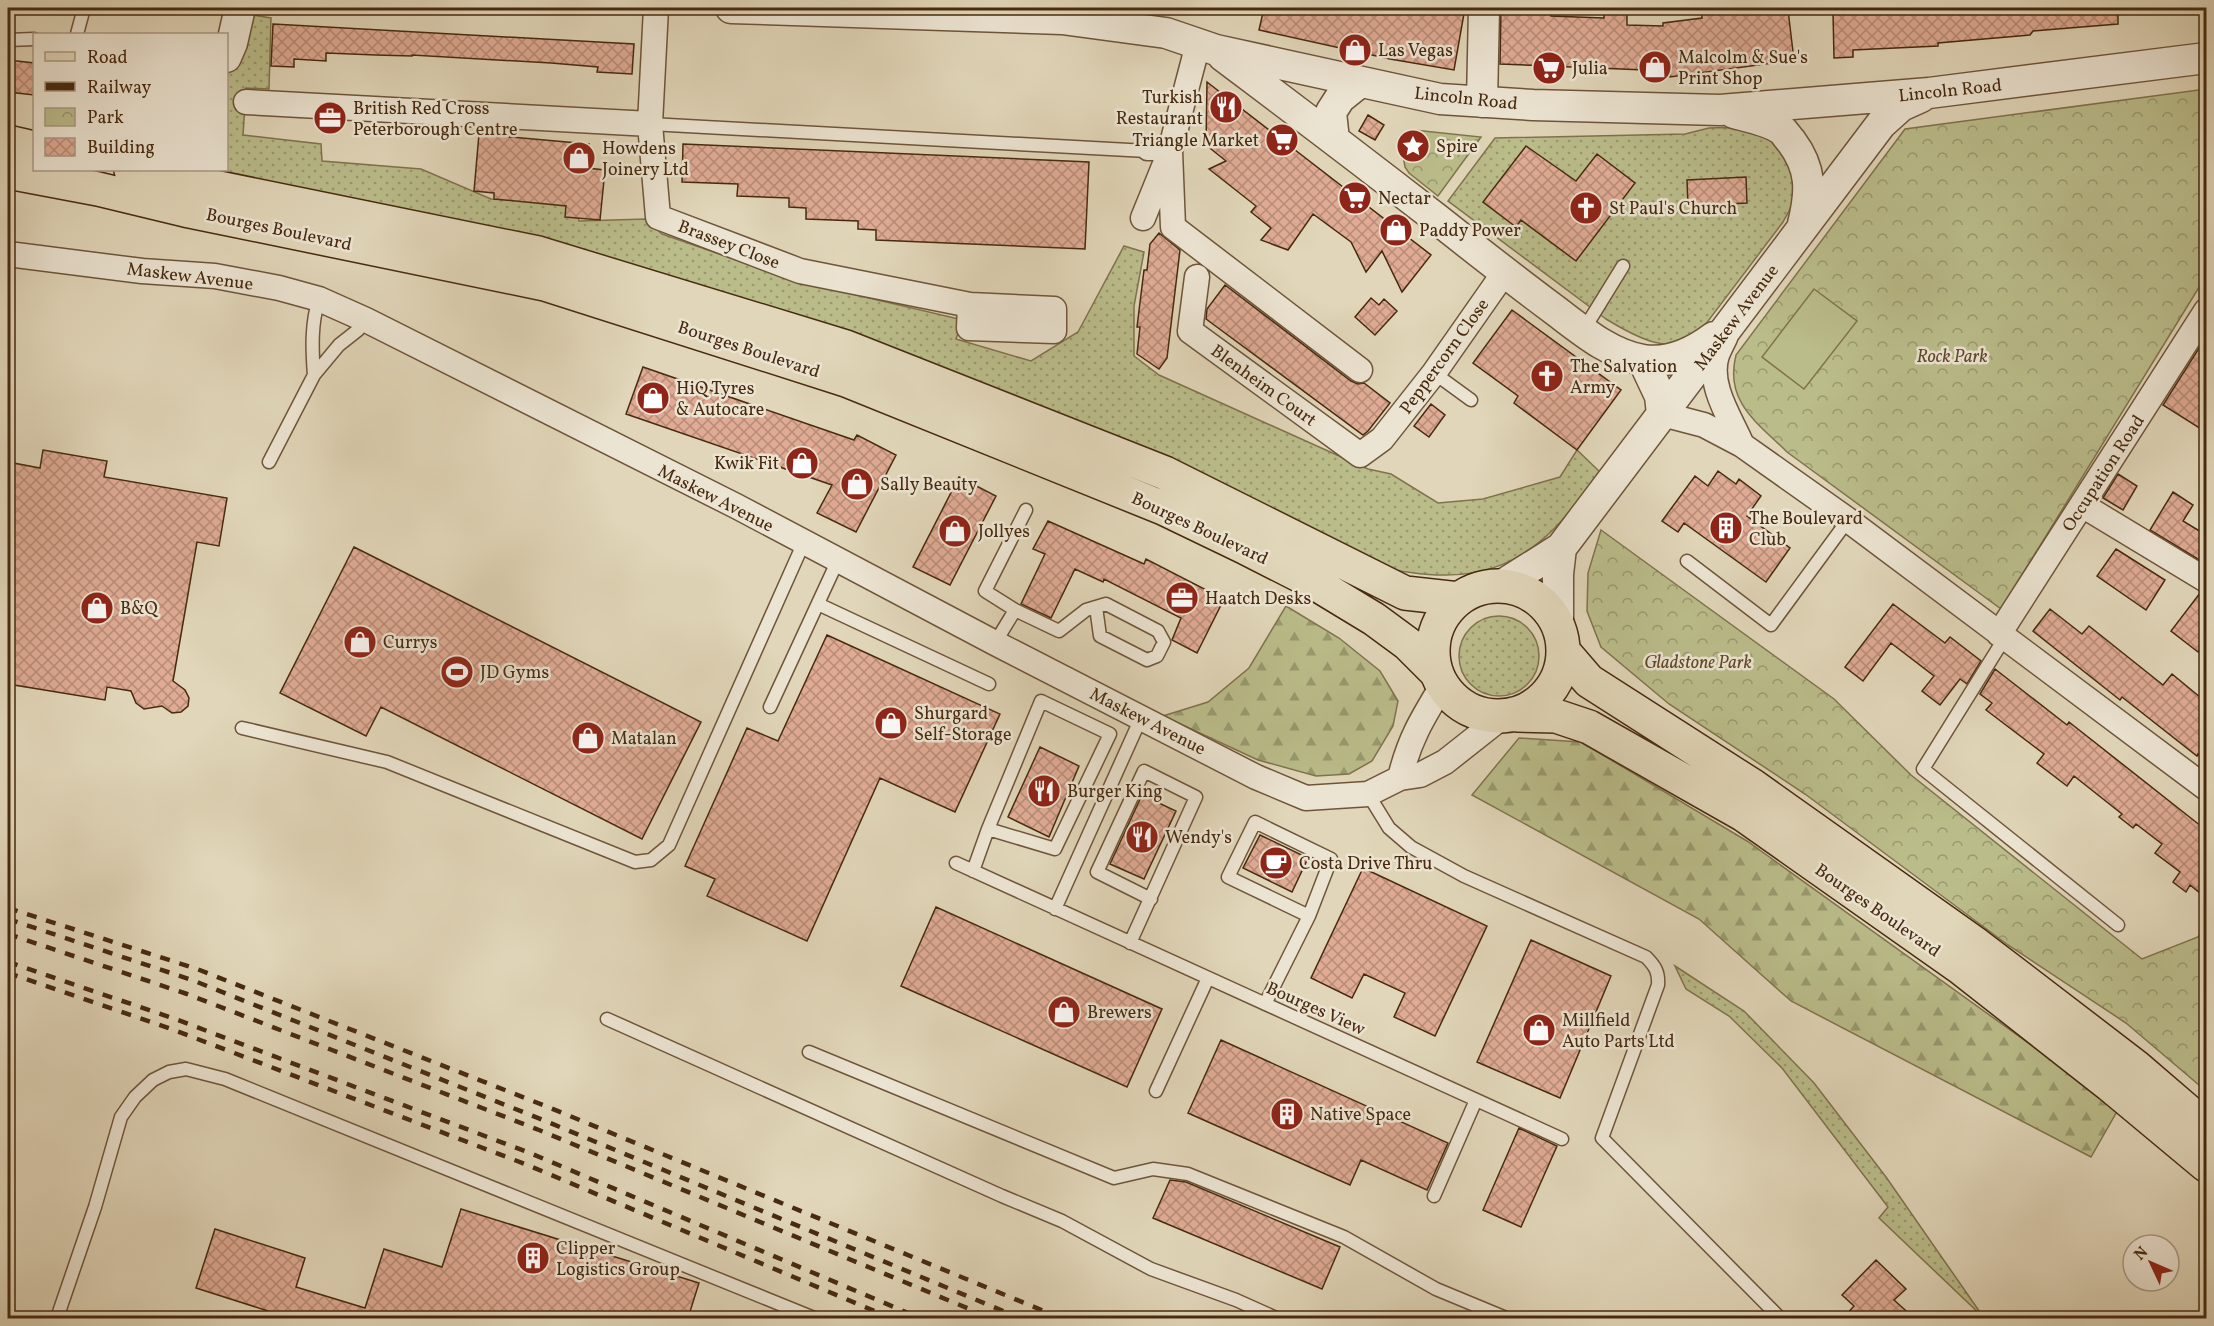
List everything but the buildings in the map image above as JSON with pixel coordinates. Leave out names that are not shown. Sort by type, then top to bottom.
[{"type":"main road","points":[[8,131],[33,134]]},
{"type":"main road","points":[[8,142],[33,148]]},
{"type":"main road","name":"Bourges Boulevard","points":[[8,172],[143,177],[538,253],[846,347],[1165,474],[1250,533],[1320,568],[1405,593],[1459,599]]},
{"type":"main road","name":"Bourges Boulevard","points":[[143,177],[185,210],[545,284],[846,380],[1163,508],[1250,533]]},
{"type":"main road","name":"Bourges Boulevard","points":[[1320,568],[1408,644],[1439,679]]},
{"type":"main road","points":[[1504,584],[1532,594],[1547,607],[1561,638],[1561,672],[1551,691],[1536,705],[1509,716],[1486,716],[1469,710],[1454,700],[1439,679],[1433,643],[1446,611],[1459,599],[1475,590],[1504,584]]},
{"type":"main road","name":"Bourges Boulevard","points":[[1561,638],[1589,681],[1753,786],[1977,945],[2135,1066],[2206,1127]]},
{"type":"main road","name":"Bourges Boulevard","points":[[1509,716],[1556,716],[1589,727],[1744,815],[1961,968],[2110,1085],[2206,1165]]},
{"type":"street","points":[[228,52],[240,8]]},
{"type":"street","name":"Brassey Close","points":[[656,8],[650,124],[658,218],[800,271],[970,305]]},
{"type":"street","name":"Lincoln Road","points":[[731,8],[964,12],[1062,19],[1085,15],[1360,82],[1440,99],[1477,102],[1720,110],[1929,93],[2206,58]]},
{"type":"street","points":[[1477,102],[1484,8]]},
{"type":"street","points":[[1143,218],[1158,151],[1209,44],[1504,273],[1611,349],[1642,360],[1663,360],[1683,356],[1699,348],[1733,322]]},
{"type":"street","points":[[1334,140],[1331,111],[1340,98],[1360,82]]},
{"type":"street","name":"Maskew Avenue","points":[[1504,584],[1561,548],[1881,123],[1901,106],[1929,93]]},
{"type":"street","points":[[246,102],[650,124]]},
{"type":"street","name":"Maskew Avenue","points":[[1720,110],[1758,120],[1782,130],[1800,153],[1809,180],[1809,199],[1801,230]]},
{"type":"street","points":[[1158,151],[1173,227],[1360,370]]},
{"type":"street","name":"Maskew Avenue","points":[[8,254],[142,271],[215,276],[279,288],[319,299],[366,320],[838,560],[1256,777],[1306,798],[1368,794],[1400,778],[1420,774],[1445,762],[1509,716]]},
{"type":"street","name":"Peppercorn Close","points":[[1382,439],[1434,373],[1504,273]]},
{"type":"street","name":"Blenheim Court","points":[[1197,277],[1190,331],[1360,455],[1382,439]]},
{"type":"street","points":[[1733,322],[1716,357],[1715,376],[1721,398],[1742,445]]},
{"type":"street","name":"Occupation Road","points":[[2001,636],[2025,594],[2203,324]]},
{"type":"street","points":[[1642,360],[1660,396],[1662,414],[1704,425],[1742,445],[1848,520],[2206,788]]},
{"type":"street","points":[[2082,506],[2206,580]]},
{"type":"street","points":[[1561,548],[1558,574],[1561,638]]},
{"type":"street","points":[[1400,778],[1404,761],[1439,679]]},
{"type":"lane","points":[[77,33],[84,8]]},
{"type":"lane","points":[[8,40],[33,39]]},
{"type":"lane","points":[[1249,44],[1429,84],[1477,102]]},
{"type":"lane","points":[[650,124],[1158,151]]},
{"type":"lane","points":[[1583,331],[1623,266]]},
{"type":"lane","points":[[314,375],[312,355],[314,313],[319,299]]},
{"type":"lane","points":[[269,462],[314,375],[339,345],[358,330],[366,320]]},
{"type":"lane","points":[[1434,373],[1472,400]]},
{"type":"lane","points":[[1026,510],[985,591],[1015,610],[1059,631],[1086,610],[1106,604],[1158,631],[1164,642],[1157,656],[1147,660],[1100,636],[1096,608]]},
{"type":"lane","points":[[1687,561],[1771,626],[1848,520]]},
{"type":"lane","points":[[242,728],[387,762],[635,862],[651,860],[669,845],[804,543]]},
{"type":"lane","points":[[770,707],[838,560]]},
{"type":"lane","points":[[818,604],[989,684]]},
{"type":"lane","points":[[995,643],[1015,610]]},
{"type":"lane","points":[[2001,636],[1923,768],[2118,925]]},
{"type":"lane","points":[[973,871],[988,829],[1041,701],[1110,734],[1055,849],[988,829]]},
{"type":"lane","points":[[1055,909],[1141,718]]},
{"type":"lane","points":[[1130,943],[1151,899],[1196,796],[1144,771],[1097,872],[1151,899]]},
{"type":"lane","points":[[1368,794],[1389,828],[1411,847],[1464,876],[1646,957],[1654,965],[1659,975],[1658,985],[1602,1138],[1780,1318]]},
{"type":"lane","points":[[1265,1004],[1309,916],[1331,859],[1255,822],[1228,878],[1309,916]]},
{"type":"lane","name":"Bourges View","points":[[956,864],[1562,1139]]},
{"type":"lane","points":[[1156,1091],[1208,978]]},
{"type":"lane","points":[[607,1019],[1062,1221],[1151,1269],[1236,1300],[1276,1318]]},
{"type":"lane","points":[[809,1052],[1114,1178],[1153,1169],[1188,1174],[1344,1237],[1436,1289],[1506,1318]]},
{"type":"lane","points":[[57,1318],[95,1207],[121,1117],[135,1097],[153,1080],[169,1072],[186,1069],[236,1083],[814,1318]]},
{"type":"lane","points":[[1434,1196],[1476,1100]]},
{"type":"green space","points":[[246,14],[271,18],[269,89],[246,88],[243,135],[321,144],[322,161],[421,169],[491,199],[576,202],[579,221],[646,219],[662,234],[797,281],[963,320],[956,339],[1031,361],[1078,332],[1124,246],[1144,252],[1134,306],[1134,356],[1159,375],[1368,469],[1391,474],[1438,503],[1483,499],[1560,477],[1577,450],[1600,472],[1553,530],[1529,550],[1504,564],[1476,572],[1446,575],[1411,573],[1371,565],[415,212],[215,171],[228,171],[228,73]]},
{"type":"green space","name":"Rock Park","points":[[2206,89],[2206,276],[2001,609],[1787,452],[1746,410],[1735,386],[1736,355],[1905,129]]},
{"type":"green space","points":[[1709,128],[1748,129],[1769,138],[1784,152],[1789,161],[1795,191],[1792,205],[1783,222],[1696,337],[1685,342],[1661,344],[1650,341],[1606,319],[1448,201],[1495,138],[1685,134]]},
{"type":"green space","points":[[1414,130],[1481,137],[1438,196],[1409,173],[1405,167],[1401,144],[1406,134]]},
{"type":"green space","points":[[1814,289],[1857,321],[1804,389],[1762,357]]},
{"type":"green space","name":"Gladstone Park","points":[[1601,530],[1834,699],[1911,775],[2142,959],[2198,937],[2206,925],[2206,1091],[2126,1023],[2008,945],[1805,794],[1669,704],[1601,647],[1587,611],[1588,573]]},
{"type":"green space","points":[[1286,606],[1339,638],[1380,671],[1398,701],[1393,726],[1372,761],[1349,774],[1316,776],[1258,760],[1163,716],[1208,702],[1249,668]]},
{"type":"green space","points":[[1499,616],[1514,619],[1527,628],[1536,641],[1539,656],[1536,671],[1527,684],[1514,693],[1499,696],[1484,693],[1471,684],[1462,671],[1459,656],[1462,641],[1471,628],[1484,619]]},
{"type":"green space","points":[[1519,738],[1581,742],[1747,841],[2119,1108],[2091,1157],[1791,1001],[1699,919],[1472,795]]},
{"type":"green space","points":[[1675,966],[1744,1011],[1814,1083],[1886,1177],[1984,1318],[1879,1218],[1888,1207],[1782,1068],[1729,1016],[1686,989]]},
{"type":"railway","points":[[8,908],[197,969],[548,1107],[1061,1318]]},
{"type":"railway","points":[[8,919],[192,980],[543,1120],[1020,1318]]},
{"type":"railway","points":[[8,934],[187,994],[539,1130],[991,1318]]},
{"type":"railway","points":[[8,962],[178,1020],[530,1153],[920,1318]]},
{"type":"railway","points":[[8,973],[174,1030],[525,1164],[891,1318]]},
{"type":"place","name":"Las Vegas","points":[[1355,50]]},
{"type":"place","name":"Malcolm & Sue's Print Shop","points":[[1655,67]]},
{"type":"place","name":"Julia","points":[[1549,68]]},
{"type":"place","name":"Turkish Restaurant","points":[[1226,107]]},
{"type":"place","name":"British Red Cross Peterborough Centre","points":[[330,118]]},
{"type":"place","name":"Triangle Market","points":[[1282,140]]},
{"type":"place","name":"Spire","points":[[1413,146]]},
{"type":"place","name":"Howdens Joinery Ltd","points":[[579,158]]},
{"type":"place","name":"Nectar","points":[[1355,198]]},
{"type":"place","name":"St Paul's Church","points":[[1586,208]]},
{"type":"place","name":"Paddy Power","points":[[1396,230]]},
{"type":"place","name":"The Salvation Army","points":[[1547,376]]},
{"type":"place","name":"HiQ Tyres & Autocare","points":[[653,398]]},
{"type":"place","name":"Kwik Fit","points":[[802,463]]},
{"type":"place","name":"Sally Beauty","points":[[857,484]]},
{"type":"place","name":"The Boulevard Club","points":[[1726,528]]},
{"type":"place","name":"Jollyes","points":[[955,531]]},
{"type":"place","name":"Haatch Desks","points":[[1182,598]]},
{"type":"place","name":"B&Q","points":[[97,608]]},
{"type":"place","name":"Currys","points":[[360,642]]},
{"type":"place","name":"JD Gyms","points":[[457,672]]},
{"type":"place","name":"Shurgard Self-Storage","points":[[891,723]]},
{"type":"place","name":"Matalan","points":[[588,738]]},
{"type":"place","name":"Burger King","points":[[1044,791]]},
{"type":"place","name":"Wendy's","points":[[1142,837]]},
{"type":"place","name":"Costa Drive Thru","points":[[1276,863]]},
{"type":"place","name":"Brewers","points":[[1064,1012]]},
{"type":"place","name":"Millfield Auto Parts Ltd","points":[[1539,1030]]},
{"type":"place","name":"Native Space","points":[[1287,1114]]},
{"type":"place","name":"Clipper Logistics Group","points":[[533,1258]]}]
